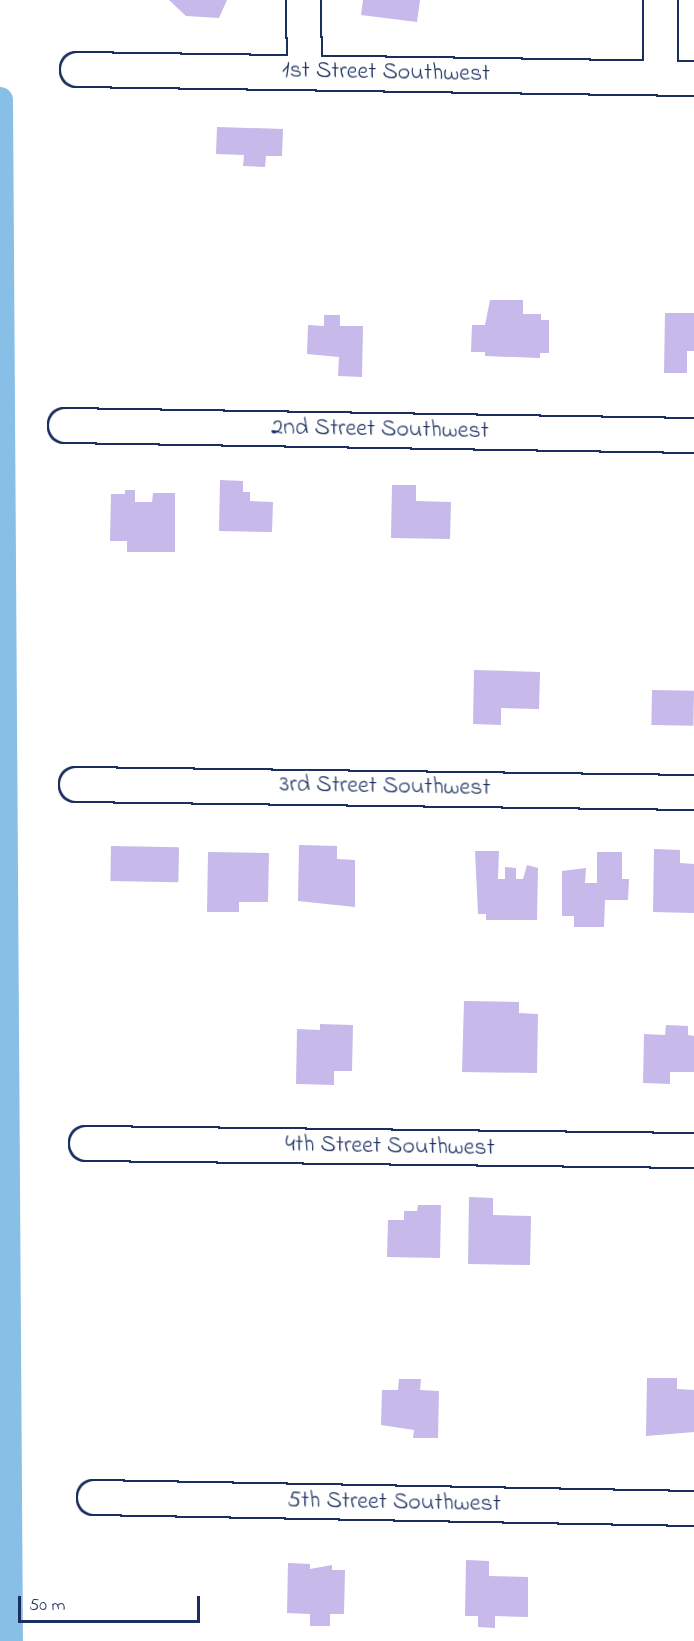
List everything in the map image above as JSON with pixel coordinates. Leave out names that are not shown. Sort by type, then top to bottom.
[{"type":"street","points":[[303,0],[304,72]]},
{"type":"street","points":[[660,0],[660,77]]},
{"type":"street","name":"1st Street Southwest","points":[[77,69],[694,78]]},
{"type":"street","name":"2nd Street Southwest","points":[[65,425],[694,435]]},
{"type":"street","name":"3rd Street Southwest","points":[[76,784],[694,792]]},
{"type":"street","name":"4th Street Southwest","points":[[87,1143],[694,1150]]},
{"type":"street","name":"5th Street Southwest","points":[[94,1497],[694,1508]]},
{"type":"building","points":[[169,0],[227,0],[219,18],[186,16]]},
{"type":"building","points":[[363,0],[420,0],[417,22],[361,15]]},
{"type":"building","points":[[217,127],[283,129],[282,156],[266,156],[265,167],[243,166],[244,155],[216,154]]},
{"type":"building","points":[[490,300],[523,300],[523,314],[541,314],[541,320],[549,320],[549,353],[540,353],[540,358],[485,356],[485,352],[471,352],[472,325],[485,325]]},
{"type":"building","points":[[665,313],[694,313],[694,351],[687,351],[687,373],[664,373]]},
{"type":"building","points":[[324,315],[340,315],[340,326],[363,326],[362,377],[338,376],[339,357],[307,354],[308,325],[324,326]]},
{"type":"building","points":[[220,480],[243,481],[243,492],[250,492],[250,501],[273,502],[272,532],[219,531]]},
{"type":"building","points":[[392,485],[416,485],[416,501],[451,502],[450,539],[391,538]]},
{"type":"building","points":[[125,490],[135,490],[135,502],[152,502],[153,493],[175,493],[175,552],[127,552],[127,541],[110,541],[111,494],[125,494]]},
{"type":"building","points":[[474,670],[540,672],[539,709],[501,708],[501,725],[473,724]]},
{"type":"building","points":[[652,690],[694,691],[693,726],[651,725]]},
{"type":"building","points":[[299,845],[337,846],[337,859],[355,860],[355,907],[298,901]]},
{"type":"building","points":[[111,846],[179,847],[178,882],[110,881]]},
{"type":"building","points":[[654,849],[680,850],[680,863],[694,864],[694,913],[653,912]]},
{"type":"building","points":[[475,851],[499,851],[498,879],[505,879],[505,867],[516,868],[516,879],[523,879],[527,865],[538,868],[537,920],[486,920],[486,914],[478,914]]},
{"type":"building","points":[[208,852],[269,853],[268,902],[239,902],[239,912],[207,912]]},
{"type":"building","points":[[597,852],[622,852],[622,879],[629,879],[628,900],[605,900],[604,927],[574,927],[574,916],[562,916],[562,871],[586,868],[585,883],[597,883]]},
{"type":"building","points":[[464,1001],[519,1002],[519,1013],[538,1014],[537,1073],[462,1072]]},
{"type":"building","points":[[320,1024],[353,1025],[352,1071],[334,1071],[334,1085],[296,1084],[297,1029],[320,1030]]},
{"type":"building","points":[[666,1025],[688,1026],[688,1035],[694,1036],[694,1072],[670,1072],[670,1084],[643,1083],[644,1034],[665,1035]]},
{"type":"building","points":[[469,1197],[493,1198],[493,1215],[531,1216],[530,1265],[468,1264]]},
{"type":"building","points":[[418,1205],[441,1205],[440,1258],[387,1257],[388,1220],[404,1220],[404,1211],[417,1211]]},
{"type":"building","points":[[647,1378],[677,1378],[677,1389],[694,1390],[694,1432],[646,1436]]},
{"type":"building","points":[[399,1379],[421,1379],[420,1390],[439,1391],[438,1438],[413,1438],[414,1430],[381,1425],[382,1390],[398,1390]]},
{"type":"building","points":[[466,1560],[489,1561],[489,1576],[528,1577],[528,1617],[495,1616],[495,1628],[478,1627],[478,1616],[465,1616]]},
{"type":"building","points":[[288,1563],[310,1564],[310,1569],[332,1565],[332,1570],[345,1570],[344,1614],[330,1614],[330,1626],[310,1626],[310,1614],[287,1613]]},
{"type":"waterway","points":[[0,100],[10,1641]]}]
